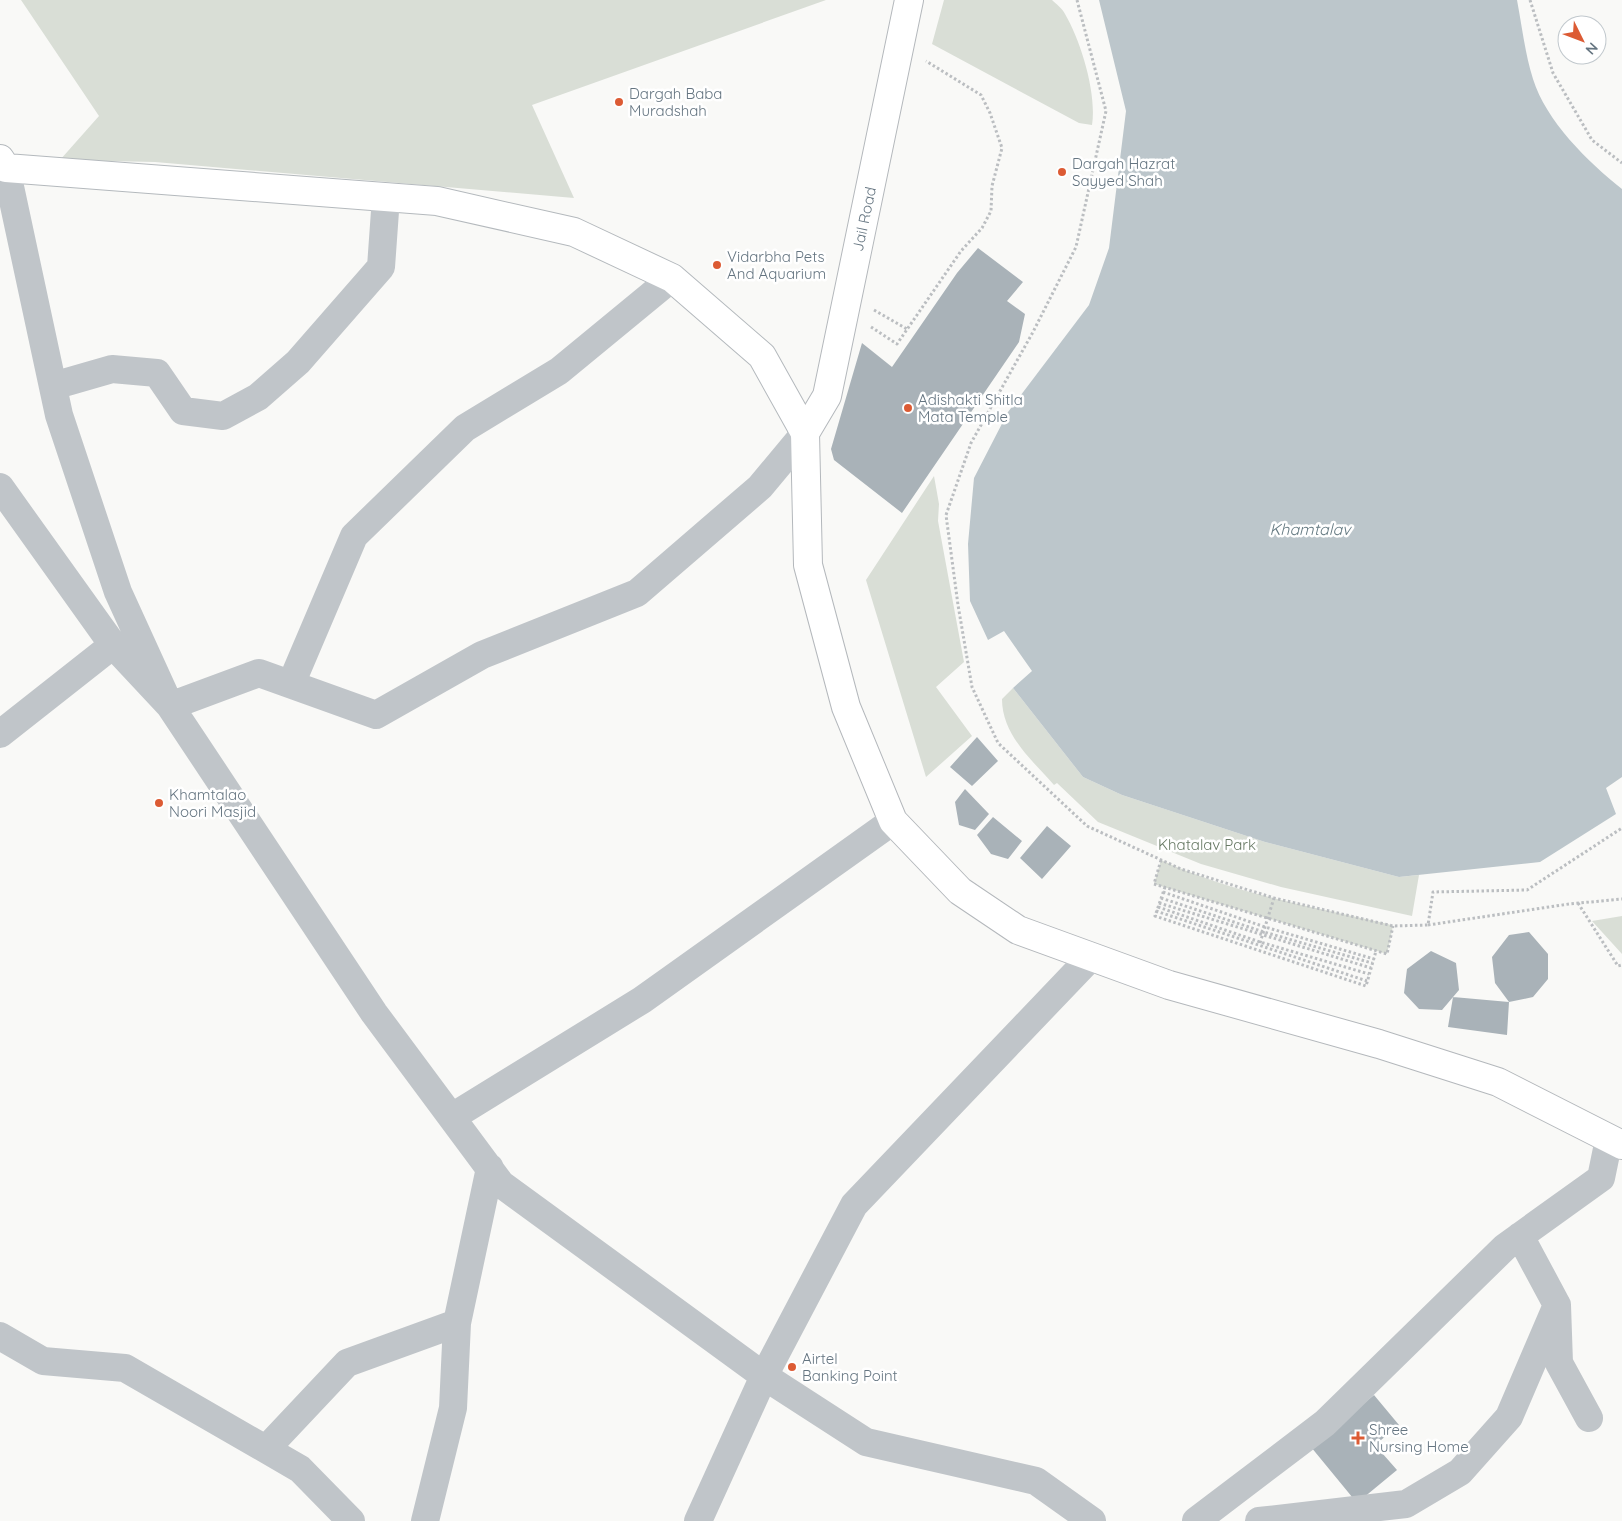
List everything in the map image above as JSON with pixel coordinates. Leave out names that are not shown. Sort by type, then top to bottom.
[{"type":"main road","name":"Jail Road","points":[[806,433],[827,396],[909,0]]},
{"type":"main road","points":[[3,164],[437,202],[574,232],[672,278],[762,356],[806,433],[808,565],[846,707],[893,821],[960,891],[1018,930],[1169,985],[1380,1044],[1498,1082],[1616,1142]]},
{"type":"street","points":[[3,164],[59,415],[118,592],[170,706],[374,1013],[501,1184],[764,1376],[866,1442],[1036,1481],[1092,1521]]},
{"type":"street","points":[[53,386],[112,369],[157,373],[183,411],[223,416],[258,397],[298,362],[382,267],[386,198]]},
{"type":"street","points":[[291,684],[354,536],[465,428],[559,371],[672,278]]},
{"type":"street","points":[[170,706],[259,673],[376,715],[482,655],[637,593],[760,488],[806,433]]},
{"type":"street","points":[[0,487],[113,645],[170,706]]},
{"type":"street","points":[[0,734],[113,645]]},
{"type":"street","points":[[452,1117],[642,1000],[893,821]]},
{"type":"street","points":[[698,1521],[764,1376],[854,1205],[1091,957]]},
{"type":"street","points":[[1201,1520],[1325,1423],[1505,1247],[1601,1178],[1616,1142]]},
{"type":"street","points":[[424,1521],[452,1408],[458,1323],[490,1168]]},
{"type":"street","points":[[1520,1236],[1557,1305],[1559,1363],[1589,1418]]},
{"type":"street","points":[[1258,1521],[1406,1504],[1460,1472],[1509,1417],[1557,1305]]},
{"type":"street","points":[[266,1449],[347,1363],[458,1323]]},
{"type":"street","points":[[0,1336],[43,1361],[125,1368],[300,1469],[351,1521]]},
{"type":"path","points":[[1077,0],[1106,111],[1076,247],[1033,332],[971,443],[946,516],[958,605],[972,687],[998,743],[1087,826],[1181,869],[1274,898],[1393,926],[1428,924],[1578,903],[1622,900]]},
{"type":"path","points":[[1530,0],[1553,73],[1592,140],[1622,163]]},
{"type":"path","points":[[897,344],[961,251],[982,228],[991,211],[992,186],[1002,148],[990,113],[981,95],[957,78],[934,68],[901,41]]},
{"type":"path","points":[[1428,924],[1432,892],[1527,890],[1622,828]]},
{"type":"path","points":[[1161,860],[1154,884],[1386,954],[1393,926]]},
{"type":"path","points":[[1165,887],[1155,916],[1258,952],[1366,986],[1376,951]]},
{"type":"path","points":[[1163,892],[1373,961]]},
{"type":"path","points":[[1160,898],[1263,934],[1373,961]]},
{"type":"path","points":[[1258,952],[1274,898]]},
{"type":"path","points":[[1578,903],[1618,966],[1622,965]]},
{"type":"path","points":[[1158,904],[1371,968]]},
{"type":"path","points":[[1158,904],[1260,944],[1369,974]]},
{"type":"path","points":[[1156,911],[1367,981]]},
{"type":"green space","points":[[21,0],[826,0],[532,105],[574,198],[155,162],[60,160],[99,116]]},
{"type":"green space","points":[[944,0],[1052,0],[1065,14],[1082,53],[1090,83],[1093,112],[1092,125],[1079,123],[932,44]]},
{"type":"green space","points":[[934,476],[939,504],[938,521],[964,662],[936,687],[972,736],[926,777],[866,580]]},
{"type":"green space","name":"Khatalav Park","points":[[1013,688],[1083,777],[1122,795],[1265,842],[1399,877],[1419,875],[1412,916],[1281,887],[1201,864],[1098,822],[1057,783],[1054,785],[1028,756],[1013,735],[1003,712],[1002,699]]},
{"type":"green space","name":"Khatalav Park","points":[[1161,860],[1188,872],[1244,890],[1393,926],[1387,954],[1154,884]]},
{"type":"green space","points":[[1622,916],[1622,954],[1592,921]]},
{"type":"water","name":"Khamtalav","points":[[1099,0],[1517,0],[1530,69],[1539,95],[1570,140],[1622,189],[1622,777],[1606,788],[1616,814],[1540,862],[1399,877],[1265,842],[1122,795],[1083,777],[1013,688],[1032,671],[1004,631],[988,640],[970,601],[968,544],[974,478],[1008,412],[1089,305],[1109,248],[1126,111]]},
{"type":"building","name":"Adishakti Shitla Mata Temple","points":[[978,248],[1023,282],[1007,301],[1025,314],[1019,342],[902,513],[834,460],[831,449],[862,343],[892,367],[957,273]]},
{"type":"building","points":[[977,737],[998,761],[972,786],[950,767]]},
{"type":"building","points":[[965,789],[989,814],[975,830],[959,825],[955,802]]},
{"type":"building","points":[[993,817],[1022,841],[1008,859],[991,854],[977,835]]},
{"type":"building","points":[[1047,826],[1071,846],[1042,879],[1020,858]]},
{"type":"building","points":[[1529,932],[1548,954],[1548,979],[1533,997],[1509,1002],[1495,983],[1492,957],[1509,935]]},
{"type":"building","points":[[1431,951],[1456,963],[1459,990],[1442,1010],[1419,1009],[1404,993],[1407,969]]},
{"type":"building","points":[[1453,997],[1509,1002],[1507,1035],[1448,1027]]},
{"type":"building","points":[[1374,1395],[1399,1425],[1375,1445],[1397,1470],[1357,1503],[1311,1447]]},
{"type":"place","name":"Dargah Baba Muradshah","points":[[619,102]]},
{"type":"place","name":"Dargah Hazrat Sayyed Shah","points":[[1062,172]]},
{"type":"place","name":"Vidarbha Pets And Aquarium","points":[[717,265]]},
{"type":"place","name":"Adishakti Shitla Mata Temple","points":[[908,408]]},
{"type":"place","name":"Khamtalao Noori Masjid","points":[[159,803]]},
{"type":"place","name":"Airtel Banking Point","points":[[792,1367]]},
{"type":"place","name":"Shree Nursing Home","points":[[1358,1438]]}]
